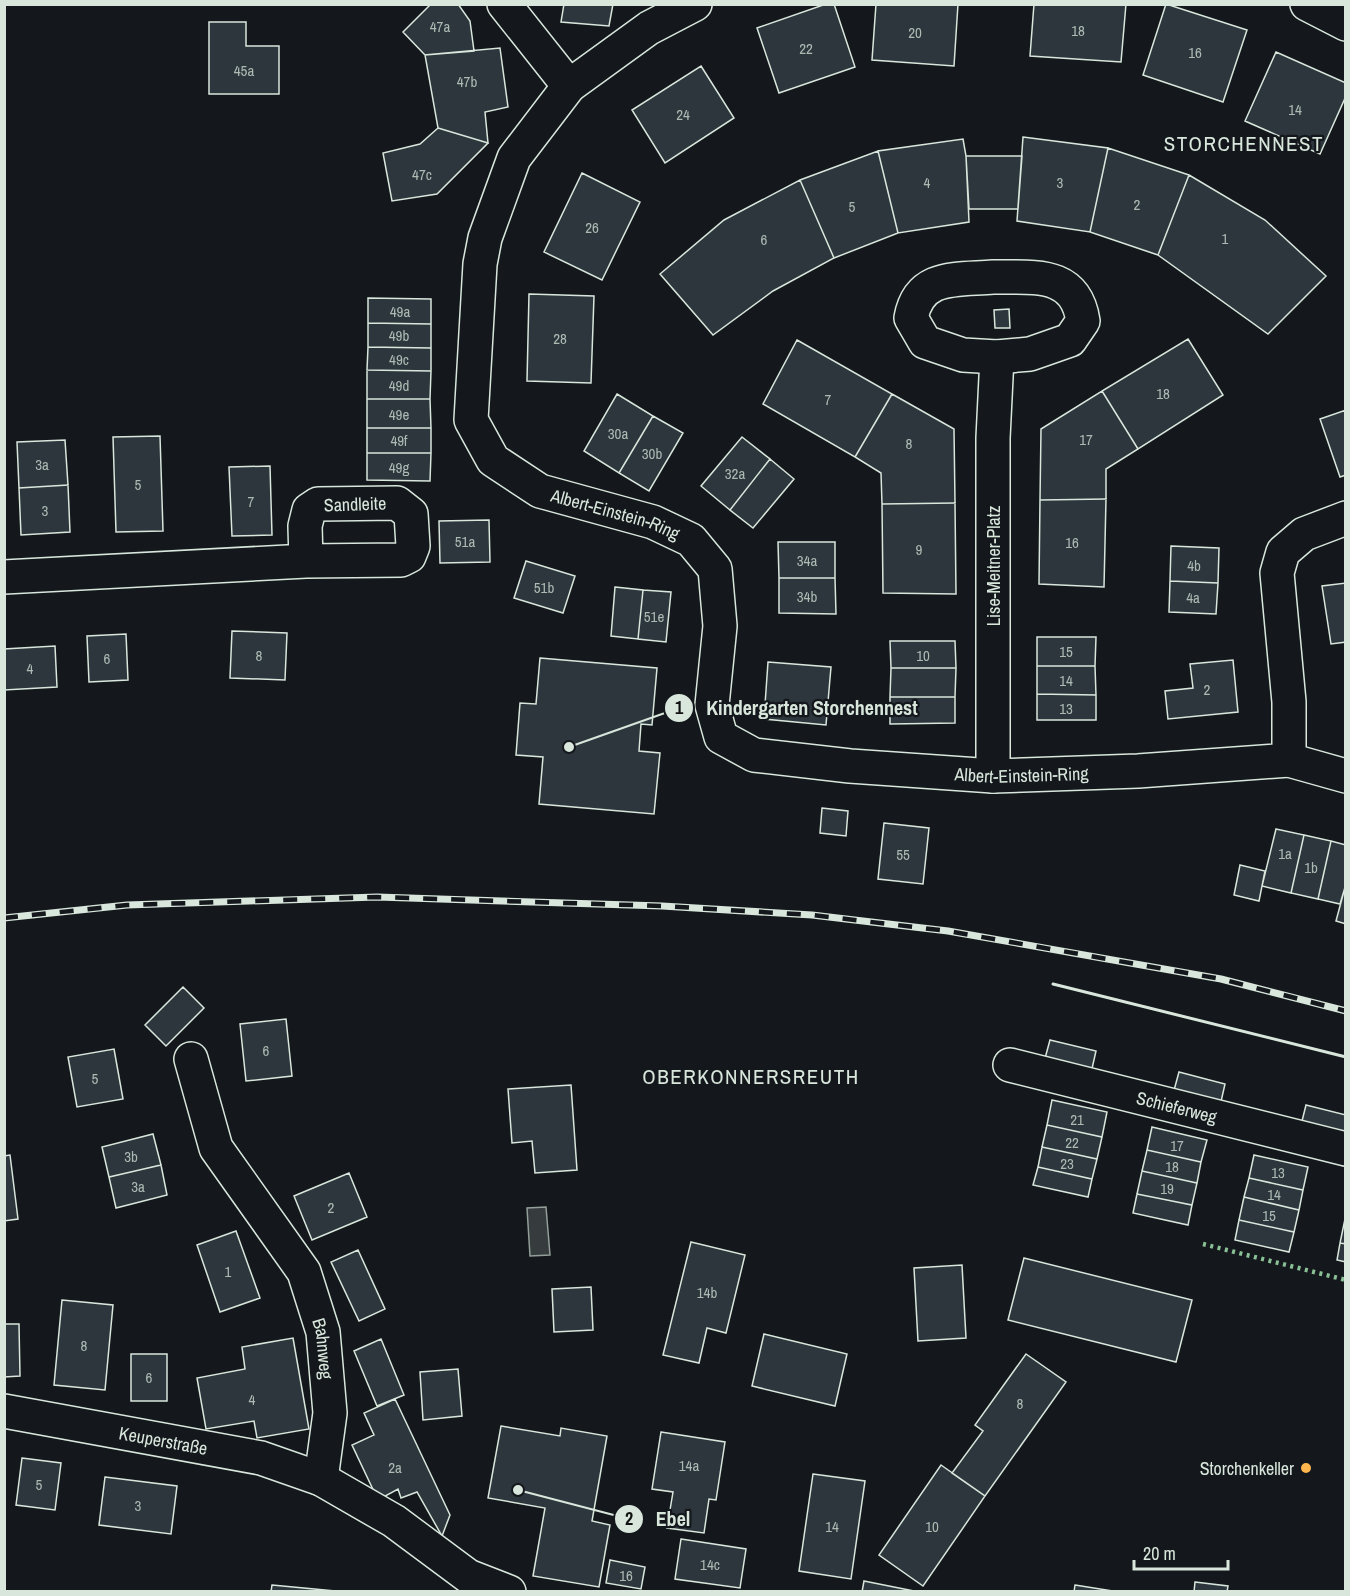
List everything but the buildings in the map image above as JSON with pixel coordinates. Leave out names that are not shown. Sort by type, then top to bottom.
[{"type":"street","points":[[504,4],[569,86]]},
{"type":"street","name":"Albert-Einstein-Ring","points":[[695,4],[649,28],[569,86],[514,158],[484,238],[480,264],[471,420],[493,460],[540,491],[653,522],[692,540],[716,568],[720,626],[712,705],[721,737],[754,755],[850,766],[993,776],[1138,771],[1289,760],[1346,776]]},
{"type":"street","points":[[1307,4],[1346,24]]},
{"type":"street","points":[[1035,278],[1057,280],[1071,292],[1081,306],[1083,321],[1071,340],[1030,354],[997,357],[963,355],[926,342],[910,318],[913,304],[925,287],[972,279],[1035,278]]},
{"type":"street","name":"Lise-Meitner-Platz","points":[[993,776],[993,438],[997,357]]},
{"type":"street","points":[[1289,760],[1289,702],[1277,573],[1283,552],[1304,534],[1346,518]]},
{"type":"street","points":[[4,577],[306,561]]},
{"type":"street","name":"Bahnweg","points":[[191,1059],[216,1148],[304,1272],[323,1332],[330,1413],[321,1479]]},
{"type":"street","name":"Schieferweg","points":[[1011,1065],[1346,1149]]},
{"type":"street","name":"Keuperstraße","points":[[4,1412],[261,1458],[321,1479]]},
{"type":"street","points":[[321,1479],[394,1521],[467,1584],[509,1592]]},
{"type":"shaded area","points":[[546,1207],[550,1255],[530,1256],[527,1208]]},
{"type":"railway","points":[[4,918],[127,905],[377,897],[662,906],[812,915],[948,931],[1221,979],[1346,1011]]},
{"type":"hedge","points":[[1203,1244],[1346,1280]]},
{"type":"wall","points":[[1053,984],[1346,1057]]},
{"type":"place","name":"Kindergarten Storchennest","points":[[569,747]]},
{"type":"place","name":"Storchenkeller","points":[[1306,1468]]},
{"type":"place","name":"Ebel","points":[[518,1490]]},
{"type":"district","name":"STORCHENNEST","points":[[1244,143]]},
{"type":"district","name":"OBERKONNERSREUTH","points":[[751,1076]]}]
